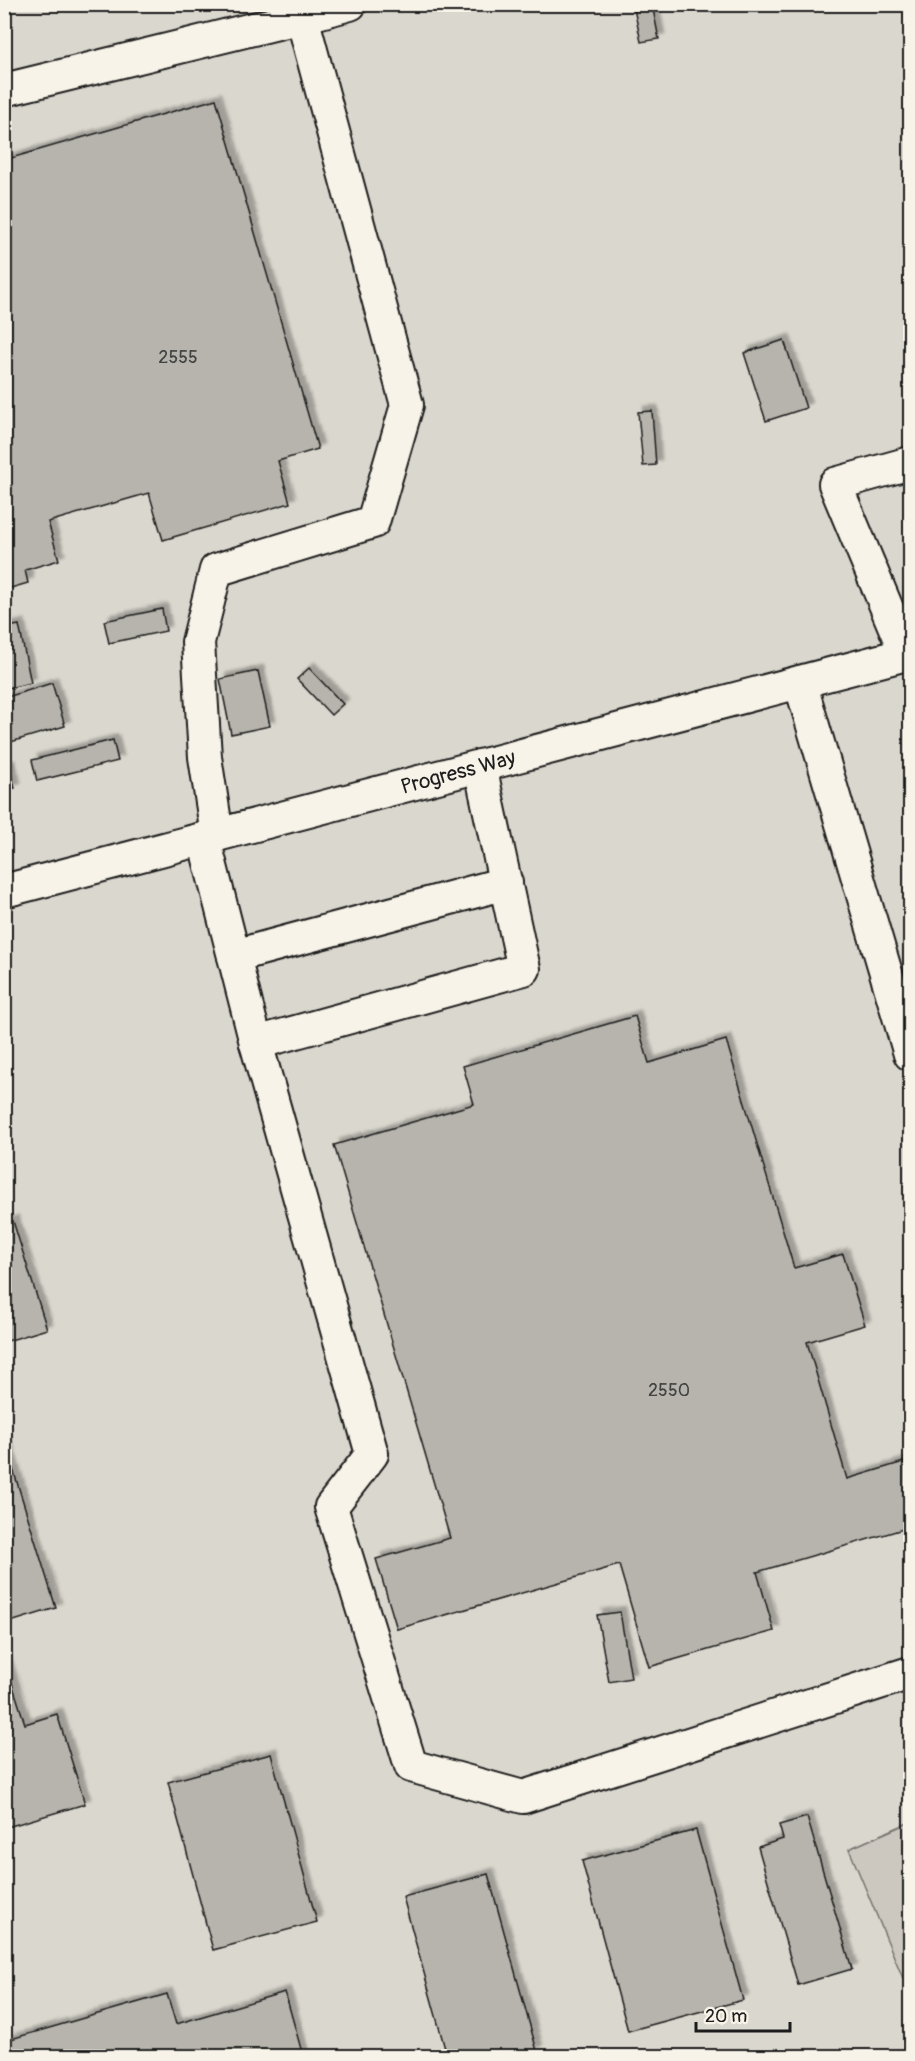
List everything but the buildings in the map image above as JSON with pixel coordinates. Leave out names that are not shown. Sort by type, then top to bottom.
[{"type":"street","points":[[4,90],[350,4]]},
{"type":"street","points":[[303,17],[407,405],[372,522],[216,570],[198,642],[205,757],[211,837],[234,956],[256,1043],[372,1454],[331,1507],[411,1766],[523,1797],[910,1673]]},
{"type":"street","points":[[908,653],[835,484],[910,463]]},
{"type":"street","name":"Progress Way","points":[[4,891],[908,653]]},
{"type":"street","points":[[800,682],[910,1054]]},
{"type":"street","points":[[256,1043],[524,969],[480,766]]},
{"type":"street","points":[[234,956],[506,883]]},
{"type":"shaded area","points":[[5,5],[910,5],[910,2056],[5,2056]]},
{"type":"shaded area","points":[[910,1822],[910,1995],[849,1849]]}]
